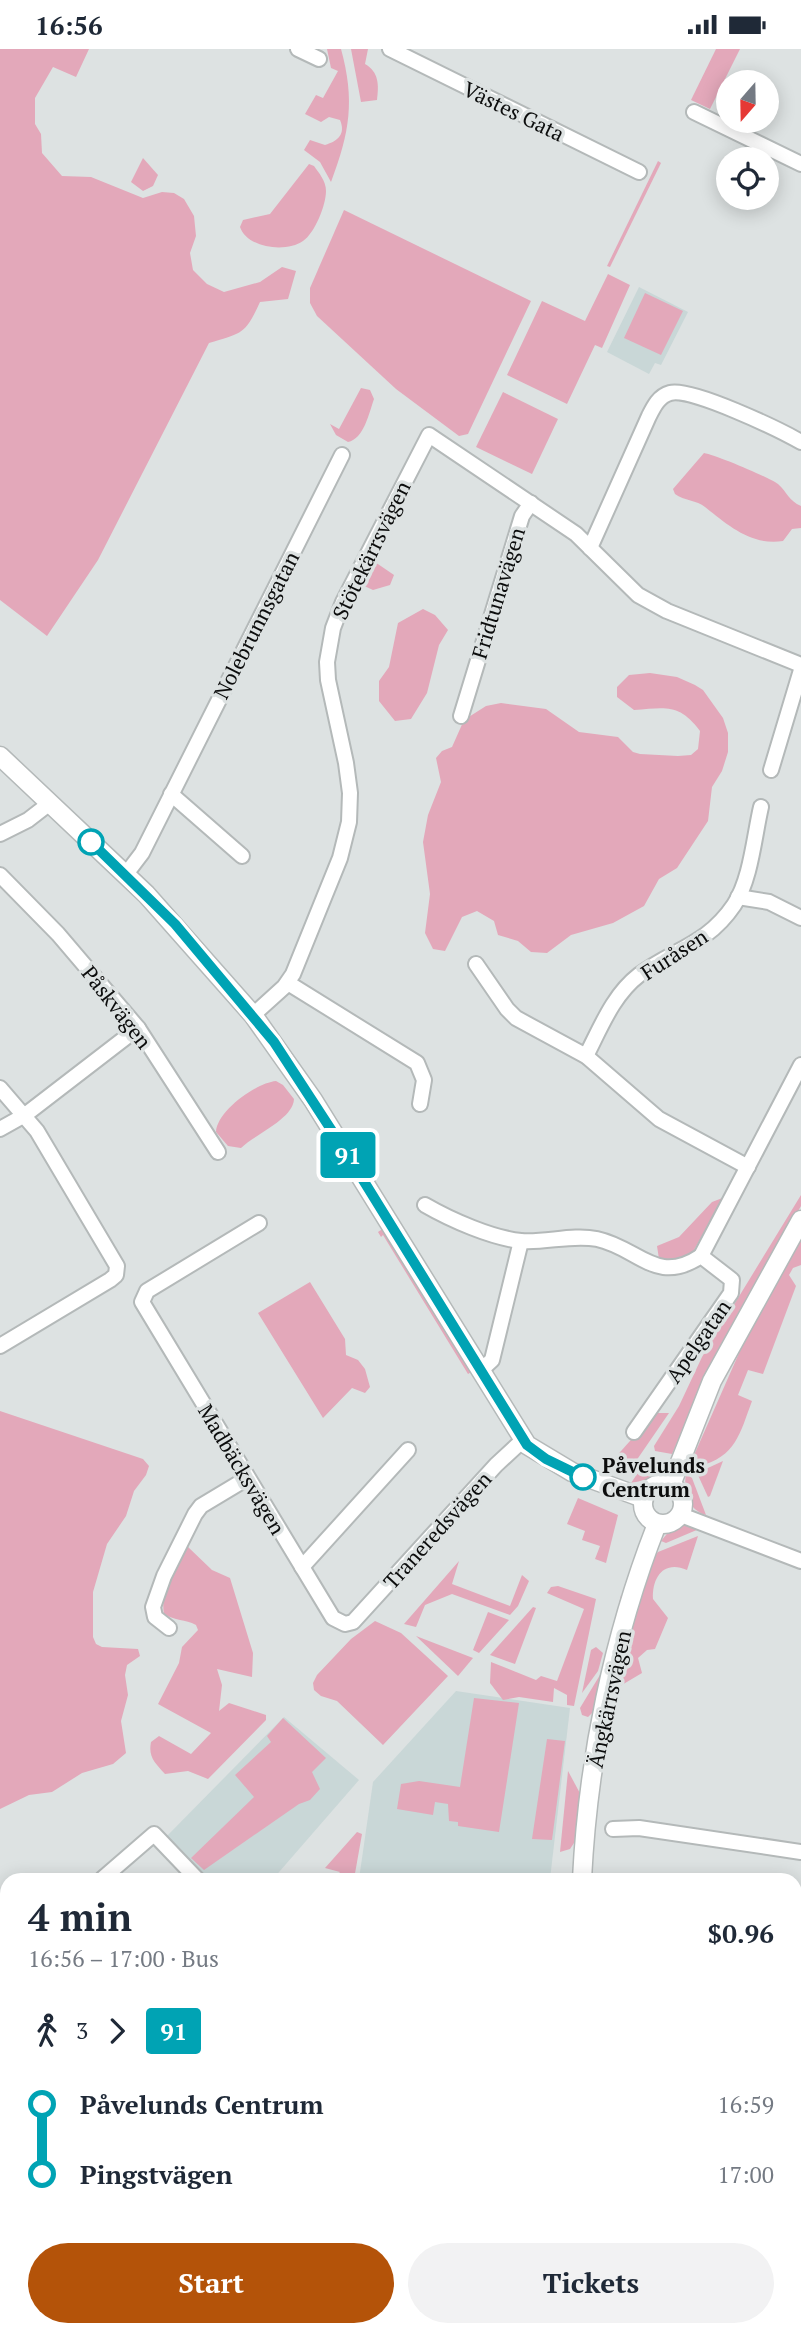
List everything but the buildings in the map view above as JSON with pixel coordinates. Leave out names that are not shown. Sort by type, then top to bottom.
[{"type":"street","points":[[298,49],[319,59]]},
{"type":"street","name":"Västes Gata","points":[[390,49],[639,172]]},
{"type":"street","points":[[694,112],[801,164]]},
{"type":"street","points":[[590,548],[649,416],[668,393],[686,393],[768,424],[801,442]]},
{"type":"street","name":"Stötekärrsvägen","points":[[253,1014],[288,983],[340,858],[349,822],[350,793],[328,680],[327,662],[333,628],[343,602],[429,435],[531,503]]},
{"type":"street","name":"Nolebrunnsgatan","points":[[126,874],[142,853],[342,456]]},
{"type":"street","name":"Fridtunavägen","points":[[461,716],[522,516],[531,503],[576,534],[630,588],[655,605],[801,667]]},
{"type":"street","points":[[771,769],[801,667]]},
{"type":"street","points":[[0,756],[126,874],[175,924],[253,1014],[319,1109],[523,1440],[546,1459],[572,1472],[643,1498]]},
{"type":"street","points":[[171,794],[242,856]]},
{"type":"street","points":[[0,834],[28,820],[50,803]]},
{"type":"street","name":"Furåsen","points":[[586,1056],[622,991],[639,975],[707,936],[738,897],[761,807]]},
{"type":"street","name":"Påskvägen","points":[[0,875],[58,934],[138,1028],[218,1152]]},
{"type":"street","points":[[738,897],[769,902],[801,918]]},
{"type":"street","points":[[476,964],[516,1018],[586,1056],[644,1109],[748,1167]]},
{"type":"street","points":[[288,983],[417,1063],[424,1080],[420,1104]]},
{"type":"street","points":[[0,1129],[25,1115],[138,1028]]},
{"type":"street","points":[[425,1205],[467,1225],[521,1241],[587,1237],[665,1268],[684,1265],[701,1256],[801,1065]]},
{"type":"street","points":[[0,1088],[25,1115],[114,1258],[116,1275],[0,1346]]},
{"type":"street","points":[[671,1485],[712,1381],[801,1220]]},
{"type":"street","name":"Madbäcksvägen","points":[[259,1223],[147,1291],[142,1300],[246,1479],[333,1618],[345,1624],[354,1622]]},
{"type":"street","points":[[480,1371],[492,1360],[521,1241]]},
{"type":"street","name":"Apelgatan","points":[[634,1432],[732,1293],[733,1280],[701,1256]]},
{"type":"street","name":"Traneredsvägen","points":[[354,1622],[496,1465],[523,1440]]},
{"type":"street","points":[[302,1567],[408,1450]]},
{"type":"street","points":[[169,1628],[155,1617],[153,1607],[189,1523],[201,1506],[246,1479]]},
{"type":"street","points":[[671,1485],[651,1487],[643,1498],[646,1517],[657,1524],[668,1524],[681,1515]]},
{"type":"street","points":[[671,1485],[682,1498],[681,1515]]},
{"type":"street","points":[[681,1515],[801,1561]]},
{"type":"street","name":"Ängkärrsvägen","points":[[582,1873],[589,1792],[616,1656],[657,1524]]},
{"type":"street","points":[[613,1829],[628,1827],[801,1852]]},
{"type":"street","points":[[109,1873],[154,1834],[191,1873]]},
{"type":"shaded area","points":[[0,49],[89,49],[76,77],[53,67],[35,98],[35,124],[41,134],[42,153],[62,176],[91,177],[143,198],[162,192],[174,193],[184,199],[194,216],[196,236],[190,253],[193,270],[207,284],[224,292],[260,282],[282,267],[296,271],[288,299],[260,302],[246,327],[229,337],[209,343],[98,560],[47,636],[0,600]]},
{"type":"shaded area","points":[[327,49],[341,49],[349,100],[343,147],[331,182],[320,162],[304,150],[310,140],[325,145],[334,141],[342,129],[340,120],[329,117],[321,122],[305,114],[316,95],[323,98],[338,71],[331,68]]},
{"type":"shaded area","points":[[351,49],[368,49],[365,64],[377,79],[377,100],[361,102]]},
{"type":"shaded area","points":[[716,49],[740,49],[730,70],[716,70],[716,97],[710,109],[691,100]]},
{"type":"shaded area","points":[[143,158],[158,175],[153,186],[143,191],[131,182]]},
{"type":"shaded area","points":[[658,161],[661,163],[610,267],[607,266]]},
{"type":"shaded area","points":[[309,164],[320,174],[326,191],[322,211],[312,232],[303,241],[287,247],[268,246],[250,240],[240,227],[243,220],[270,214]]},
{"type":"shaded area","points":[[344,210],[531,301],[468,434],[459,436],[396,389],[317,316],[310,303],[310,288]]},
{"type":"shaded area","points":[[608,274],[630,285],[602,348],[595,345],[567,404],[507,375],[542,301],[585,321]]},
{"type":"shaded area","points":[[639,287],[688,312],[661,365],[655,363],[649,374],[607,352]]},
{"type":"shaded area","points":[[645,293],[683,311],[661,355],[624,338]]},
{"type":"shaded area","points":[[361,388],[370,390],[374,399],[362,431],[354,440],[348,442],[336,435],[330,424],[339,429]]},
{"type":"shaded area","points":[[503,392],[558,419],[532,474],[476,447]]},
{"type":"shaded area","points":[[704,453],[778,484],[801,506],[801,528],[792,529],[783,541],[761,540],[741,533],[702,505],[675,494],[673,489]]},
{"type":"shaded area","points":[[372,560],[394,575],[390,585],[373,590],[360,584]]},
{"type":"shaded area","points":[[423,609],[435,615],[448,630],[439,645],[427,693],[411,719],[395,721],[379,701],[379,681],[389,667],[398,623]]},
{"type":"shaded area","points":[[650,673],[677,677],[703,690],[723,718],[728,733],[728,752],[722,771],[712,787],[708,821],[677,868],[659,879],[644,906],[613,923],[571,935],[547,953],[531,952],[518,941],[498,935],[494,921],[477,911],[462,917],[445,951],[433,949],[425,933],[430,894],[423,842],[428,815],[441,782],[436,758],[442,751],[452,747],[464,720],[486,706],[501,703],[546,709],[579,732],[618,737],[633,752],[691,755],[698,749],[700,731],[685,716],[663,708],[634,710],[617,697],[617,687],[629,675]]},
{"type":"shaded area","points":[[140,874],[253,1000],[143,883]]},
{"type":"shaded area","points":[[276,1081],[283,1085],[294,1099],[288,1113],[241,1148],[228,1146],[216,1132],[223,1115],[248,1092]]},
{"type":"shaded area","points":[[801,1195],[801,1206],[717,1354],[672,1454],[655,1451],[654,1446],[679,1406],[702,1357]]},
{"type":"shaded area","points":[[725,1197],[691,1255],[674,1260],[659,1259],[657,1246],[679,1237],[712,1202]]},
{"type":"shaded area","points":[[384,1228],[473,1371],[468,1374],[383,1235],[381,1237],[378,1232]]},
{"type":"shaded area","points":[[801,1237],[801,1265],[793,1268],[789,1275],[796,1286],[763,1374],[748,1370],[738,1395],[752,1401],[740,1433],[721,1457],[699,1466],[691,1462],[747,1335]]},
{"type":"shaded area","points":[[310,1282],[345,1339],[346,1355],[358,1360],[365,1369],[370,1387],[365,1393],[352,1388],[323,1418],[258,1313]]},
{"type":"shaded area","points":[[0,1411],[143,1459],[149,1466],[134,1491],[126,1516],[107,1544],[93,1592],[93,1637],[96,1644],[102,1647],[138,1649],[140,1656],[127,1665],[125,1675],[128,1695],[121,1721],[126,1753],[113,1764],[82,1773],[52,1792],[29,1795],[0,1809]]},
{"type":"shaded area","points":[[655,1413],[669,1413],[636,1461],[629,1466],[613,1465],[613,1460]]},
{"type":"shaded area","points":[[646,1461],[669,1464],[656,1478],[631,1483]]},
{"type":"shaded area","points":[[723,1461],[710,1496],[708,1497],[697,1473]]},
{"type":"shaded area","points":[[686,1474],[692,1478],[706,1515],[695,1509],[688,1499]]},
{"type":"shaded area","points":[[578,1498],[618,1515],[606,1563],[595,1559],[600,1546],[582,1540],[585,1531],[567,1524]]},
{"type":"shaded area","points":[[686,1524],[699,1529],[666,1543],[661,1541],[671,1529]]},
{"type":"shaded area","points":[[698,1536],[687,1570],[672,1567],[657,1578],[653,1599],[668,1618],[655,1649],[647,1650],[638,1658],[642,1673],[615,1689],[652,1560],[658,1552]]},
{"type":"shaded area","points":[[187,1546],[212,1570],[230,1578],[253,1653],[252,1677],[217,1669],[222,1685],[219,1711],[229,1703],[266,1715],[266,1720],[208,1779],[188,1771],[165,1774],[151,1756],[151,1742],[159,1736],[191,1754],[211,1733],[158,1704],[179,1663],[182,1647],[198,1630],[196,1625],[164,1614],[168,1580],[182,1548]]},
{"type":"shaded area","points":[[459,1561],[452,1584],[510,1606],[522,1575],[529,1581],[518,1606],[510,1615],[452,1594],[425,1605],[416,1627],[404,1624]]},
{"type":"shaded area","points":[[558,1586],[596,1599],[574,1706],[567,1705],[567,1695],[554,1688],[553,1702],[519,1697],[503,1700],[490,1683],[491,1662],[536,1680],[541,1676],[557,1681],[584,1609],[547,1593],[551,1587]]},
{"type":"shaded area","points":[[621,1595],[624,1598],[597,1708],[588,1717],[582,1715],[580,1708],[606,1665]]},
{"type":"shaded area","points":[[533,1607],[536,1608],[515,1664],[490,1655]]},
{"type":"shaded area","points":[[488,1612],[509,1620],[479,1653],[473,1650]]},
{"type":"shaded area","points":[[375,1621],[401,1633],[448,1676],[383,1745],[337,1701],[321,1696],[314,1690],[313,1683],[317,1675],[351,1639]]},
{"type":"shaded area","points":[[416,1636],[473,1658],[458,1676]]},
{"type":"shaded area","points":[[596,1647],[603,1653],[598,1671],[582,1693],[591,1650]]},
{"type":"shaded area","points":[[456,1691],[570,1708],[551,1873],[360,1873],[373,1782]]},
{"type":"shaded area","points":[[474,1698],[519,1703],[499,1832],[458,1826],[458,1822],[449,1821],[448,1804],[435,1802],[433,1815],[397,1809],[401,1784],[419,1781],[460,1787]]},
{"type":"shaded area","points":[[284,1717],[359,1780],[278,1873],[197,1873],[164,1839]]},
{"type":"shaded area","points":[[283,1718],[326,1758],[312,1772],[320,1789],[310,1800],[299,1804],[204,1870],[191,1858],[254,1797],[235,1775],[271,1742],[267,1736]]},
{"type":"shaded area","points":[[547,1739],[565,1741],[552,1840],[532,1839]]},
{"type":"shaded area","points":[[568,1771],[582,1797],[576,1840],[570,1849],[560,1852]]},
{"type":"shaded area","points":[[357,1832],[362,1834],[355,1873],[339,1873],[325,1868]]},
{"type":"bus line","name":"91","points":[[91,842],[175,924],[274,1042],[305,1087],[527,1445],[546,1459],[583,1477]]},
{"type":"place","name":"Påvelunds Centrum","points":[[583,1477]]}]
